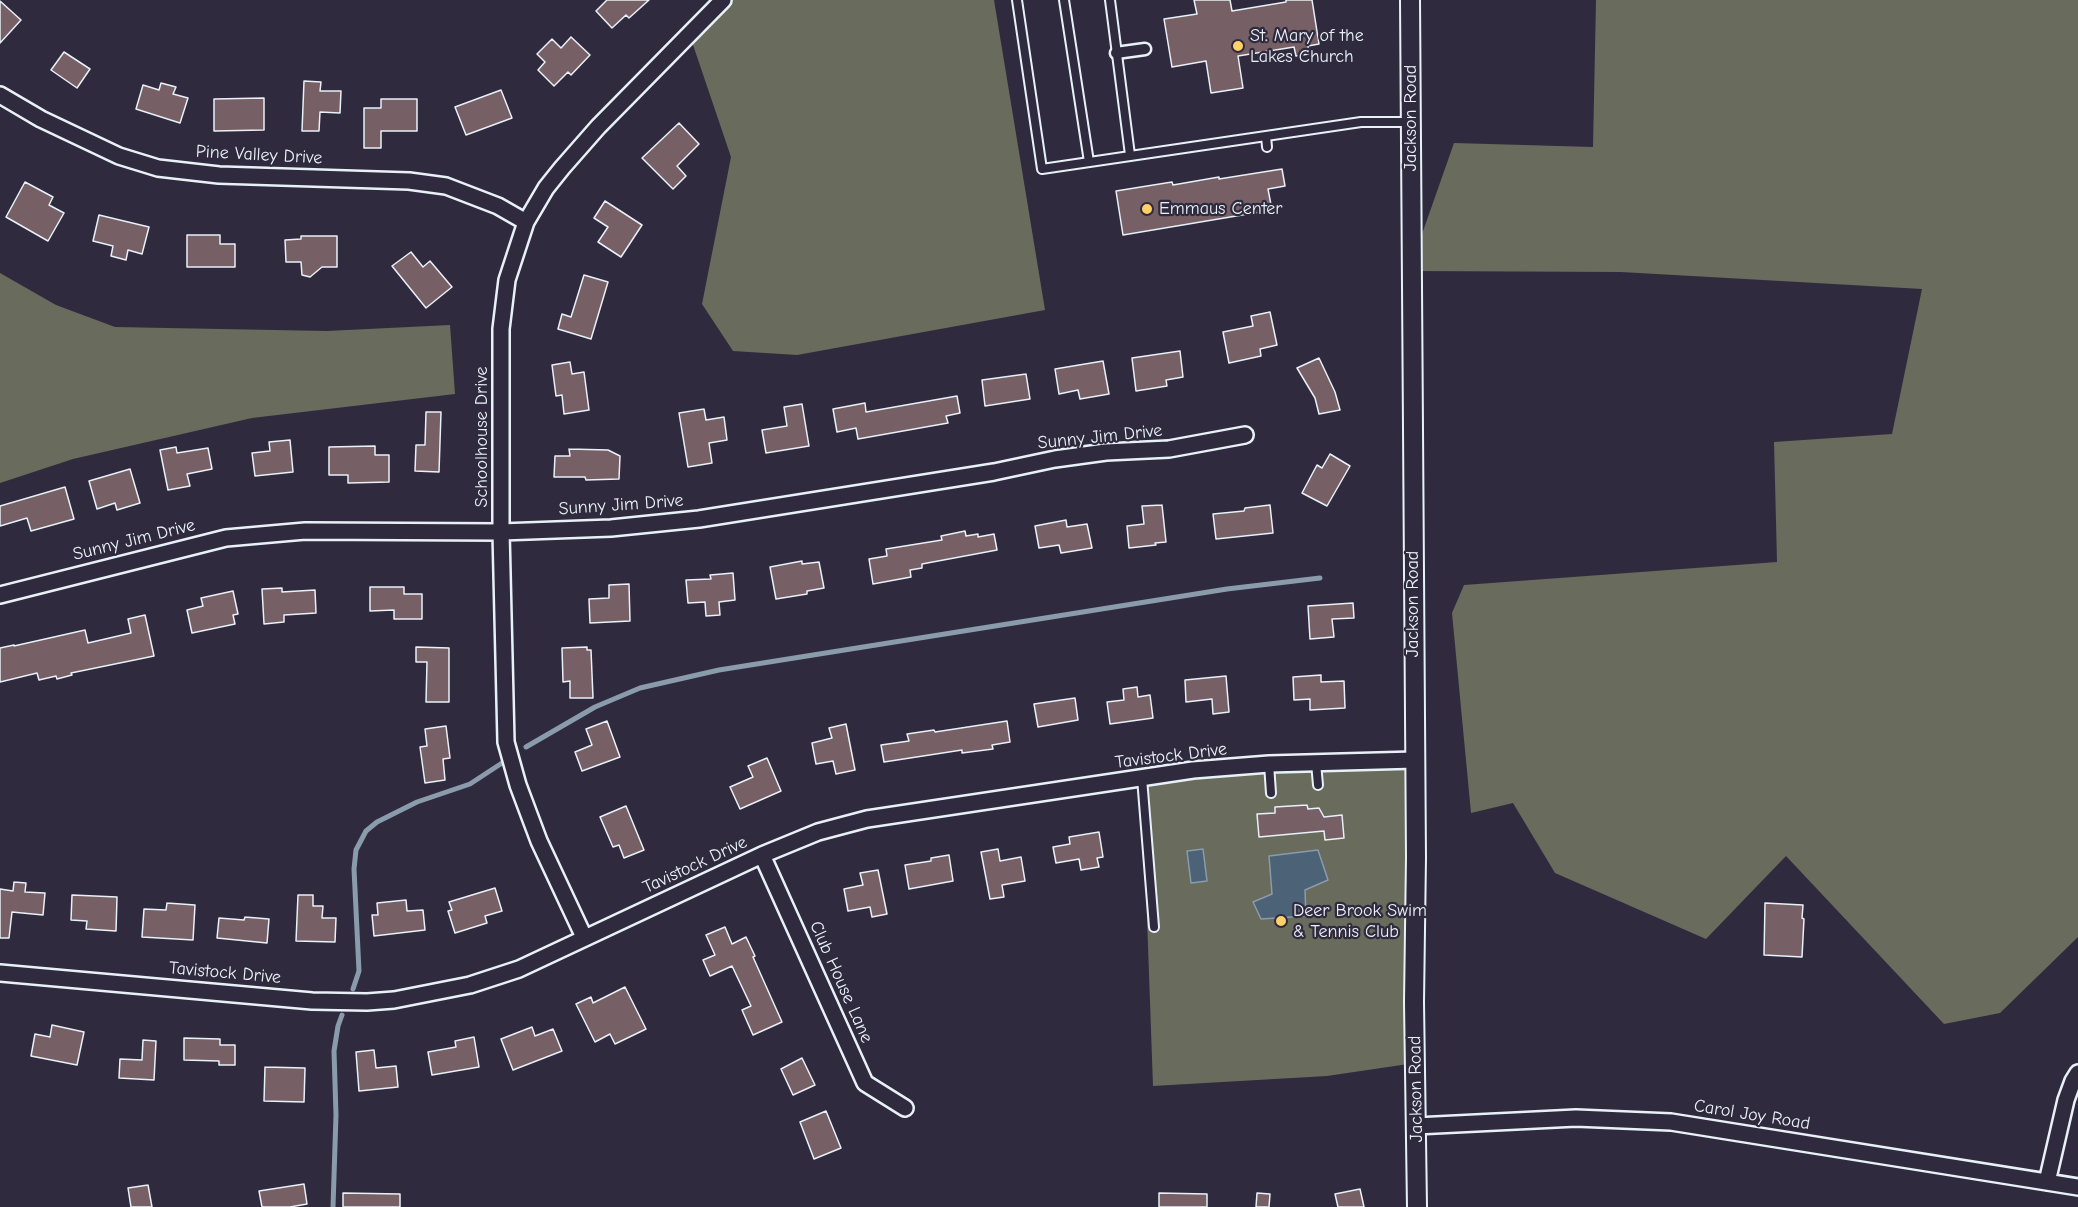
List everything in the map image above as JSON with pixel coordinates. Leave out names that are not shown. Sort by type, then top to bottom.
[{"type":"street","name":"Schoolhouse Drive","points":[[584,937],[539,842],[518,785],[506,742],[501,532],[503,306],[507,280],[525,222],[546,188],[578,148],[723,0]]},
{"type":"street","name":"Jackson Road","points":[[1410,0],[1417,1207]]},
{"type":"street","points":[[1116,53],[1145,49]]},
{"type":"street","name":"Pine Valley Drive","points":[[0,95],[41,119],[119,156],[158,168],[219,175],[398,180],[446,186],[498,206],[525,222]]},
{"type":"street","name":"Sunny Jim Drive","points":[[0,595],[226,538],[305,531],[501,532],[611,528],[699,519],[994,472],[1055,459],[1106,452],[1169,449],[1245,435]]},
{"type":"street","name":"Tavistock Drive","points":[[0,973],[312,1001],[367,1002],[411,997],[470,985],[519,969],[762,855],[818,832],[867,819],[1193,771],[1269,764],[1414,760]]},
{"type":"street","name":"Club House Lane","points":[[762,855],[865,1083],[905,1108]]},
{"type":"street","points":[[2047,1182],[2067,1100],[2078,1073]]},
{"type":"street","name":"Carol Joy Road","points":[[1416,1126],[1576,1118],[1671,1122],[2078,1187]]},
{"type":"lane","points":[[1017,0],[1042,169],[1361,122],[1411,122]]},
{"type":"lane","points":[[1064,0],[1089,162]]},
{"type":"lane","points":[[1110,0],[1130,156]]},
{"type":"lane","points":[[1266,136],[1267,147]]},
{"type":"lane","points":[[1316,763],[1318,785]]},
{"type":"lane","points":[[1269,764],[1271,793]]},
{"type":"lane","points":[[1142,778],[1154,927]]},
{"type":"green space","points":[[723,0],[994,0],[1045,310],[797,355],[733,351],[702,304],[731,157],[689,33]]},
{"type":"green space","points":[[1596,0],[2078,0],[2078,937],[2000,1013],[1944,1024],[1786,856],[1706,939],[1555,873],[1513,803],[1471,813],[1452,613],[1464,585],[1777,562],[1774,442],[1892,434],[1922,289],[1621,272],[1409,271],[1454,143],[1593,147]]},
{"type":"green space","points":[[0,273],[56,305],[115,327],[327,331],[450,325],[455,394],[252,418],[73,459],[0,483]]},
{"type":"green space","name":"Deer Brook Swim & Tennis Club","points":[[1415,760],[1415,1063],[1327,1076],[1153,1086],[1142,778]]},
{"type":"water","points":[[1203,849],[1207,881],[1191,883],[1187,851]]},
{"type":"water","points":[[1318,850],[1328,880],[1305,890],[1306,916],[1261,919],[1253,902],[1272,894],[1269,856]]},
{"type":"building","points":[[607,0],[649,0],[629,18],[626,15],[612,28],[596,11]]},
{"type":"building","name":"St. Mary of the Lakes Church","points":[[1194,0],[1230,0],[1232,11],[1286,2],[1286,0],[1312,0],[1319,44],[1308,46],[1309,54],[1296,56],[1294,47],[1238,56],[1243,88],[1211,93],[1206,61],[1172,67],[1164,19],[1197,14]]},
{"type":"building","points":[[0,1],[21,20],[0,43]]},
{"type":"building","points":[[571,37],[590,55],[571,75],[568,72],[554,86],[538,70],[545,62],[537,54],[552,39],[561,48]]},
{"type":"building","points":[[64,52],[90,69],[77,88],[51,70]]},
{"type":"building","points":[[304,81],[321,82],[320,91],[341,91],[340,113],[320,112],[319,131],[302,131]]},
{"type":"building","points":[[161,83],[176,87],[173,94],[188,98],[180,123],[136,109],[143,85],[159,90]]},
{"type":"building","points":[[501,90],[512,118],[466,135],[455,107]]},
{"type":"building","points":[[264,98],[264,130],[214,131],[214,99]]},
{"type":"building","points":[[381,99],[417,99],[417,131],[381,131],[381,148],[364,148],[364,108],[381,108]]},
{"type":"building","points":[[679,123],[699,144],[677,166],[686,176],[673,189],[642,158]]},
{"type":"building","points":[[1282,169],[1285,186],[1268,189],[1272,210],[1123,235],[1116,191]]},
{"type":"building","points":[[25,182],[53,197],[49,205],[64,213],[48,241],[6,217]]},
{"type":"building","points":[[605,201],[642,225],[621,257],[598,242],[608,227],[594,218]]},
{"type":"building","points":[[99,215],[149,227],[142,254],[128,250],[126,260],[111,256],[113,246],[93,241]]},
{"type":"building","points":[[187,235],[220,235],[220,244],[235,244],[235,267],[187,267]]},
{"type":"building","points":[[301,236],[337,236],[337,267],[322,267],[310,277],[302,275],[301,262],[286,262],[285,240],[301,239]]},
{"type":"building","points":[[411,252],[423,267],[430,261],[452,287],[426,308],[392,266]]},
{"type":"building","points":[[584,275],[608,282],[591,339],[558,329],[562,314],[571,317]]},
{"type":"building","points":[[1270,312],[1277,345],[1260,349],[1261,356],[1229,363],[1223,332],[1253,326],[1251,316]]},
{"type":"building","points":[[1180,351],[1183,377],[1166,380],[1167,386],[1136,391],[1132,358]]},
{"type":"building","points":[[1319,358],[1335,392],[1340,410],[1319,414],[1315,398],[1297,368]]},
{"type":"building","points":[[1103,361],[1109,394],[1080,399],[1078,390],[1059,394],[1055,369]]},
{"type":"building","points":[[570,362],[572,374],[584,372],[589,410],[564,414],[562,395],[556,396],[552,365]]},
{"type":"building","points":[[1026,374],[1030,399],[985,406],[982,380]]},
{"type":"building","points":[[957,396],[960,413],[946,416],[948,423],[858,439],[856,428],[837,432],[833,409],[865,403],[866,412]]},
{"type":"building","points":[[802,404],[809,446],[766,453],[762,430],[787,426],[784,407]]},
{"type":"building","points":[[704,409],[706,420],[724,417],[727,440],[709,443],[712,463],[688,467],[679,413]]},
{"type":"building","points":[[426,412],[441,412],[439,472],[415,471],[416,445],[425,445]]},
{"type":"building","points":[[290,440],[293,472],[255,476],[252,453],[270,451],[269,442]]},
{"type":"building","points":[[375,446],[375,455],[389,455],[389,482],[348,483],[348,475],[329,475],[329,447]]},
{"type":"building","points":[[176,447],[177,453],[208,448],[212,469],[187,474],[190,486],[168,490],[160,450]]},
{"type":"building","points":[[569,449],[608,450],[620,456],[619,479],[586,480],[585,477],[554,477],[555,456],[570,456]]},
{"type":"building","points":[[1330,454],[1350,466],[1327,506],[1302,493],[1317,465],[1322,468]]},
{"type":"building","points":[[130,469],[140,503],[117,510],[115,503],[97,509],[89,481]]},
{"type":"building","points":[[65,487],[74,519],[31,531],[27,518],[0,526],[0,506]]},
{"type":"building","points":[[1162,505],[1166,542],[1129,548],[1127,526],[1144,524],[1142,506]]},
{"type":"building","points":[[1270,505],[1273,533],[1216,539],[1213,514],[1244,511],[1245,508]]},
{"type":"building","points":[[1066,520],[1067,527],[1087,524],[1092,548],[1061,553],[1059,545],[1039,548],[1035,526]]},
{"type":"building","points":[[965,531],[966,536],[978,534],[978,537],[994,534],[997,550],[922,564],[922,568],[910,570],[911,577],[873,584],[869,559],[887,556],[886,549],[942,540],[941,536]]},
{"type":"building","points":[[802,561],[802,564],[819,562],[824,588],[807,591],[807,594],[776,599],[770,567]]},
{"type":"building","points":[[733,573],[735,600],[719,602],[720,615],[706,616],[705,602],[688,603],[686,580],[711,579],[710,575]]},
{"type":"building","points":[[629,584],[630,621],[590,623],[589,599],[609,598],[609,585]]},
{"type":"building","points":[[370,587],[404,587],[404,594],[422,594],[422,619],[394,619],[394,610],[370,611]]},
{"type":"building","points":[[282,588],[282,592],[315,590],[316,613],[284,615],[284,622],[264,624],[262,589]]},
{"type":"building","points":[[233,591],[238,614],[233,615],[235,624],[192,633],[187,610],[203,606],[201,598]]},
{"type":"building","points":[[1353,603],[1354,618],[1332,619],[1334,637],[1310,639],[1308,606]]},
{"type":"building","points":[[145,615],[154,656],[71,673],[72,675],[57,679],[56,676],[39,680],[37,673],[0,682],[0,648],[85,630],[88,643],[131,633],[128,619]]},
{"type":"building","points":[[416,647],[449,648],[449,702],[426,702],[427,662],[416,662]]},
{"type":"building","points":[[587,647],[587,650],[591,650],[593,698],[570,698],[570,681],[563,682],[562,648]]},
{"type":"building","points":[[1321,675],[1321,682],[1344,681],[1345,708],[1310,710],[1310,699],[1294,700],[1293,677]]},
{"type":"building","points":[[1226,676],[1229,712],[1213,714],[1212,699],[1186,702],[1185,680]]},
{"type":"building","points":[[1137,687],[1138,697],[1150,695],[1153,718],[1110,724],[1107,702],[1124,700],[1123,689]]},
{"type":"building","points":[[1075,698],[1078,720],[1038,727],[1034,704]]},
{"type":"building","points":[[607,721],[620,757],[582,771],[575,752],[592,745],[586,729]]},
{"type":"building","points":[[1007,721],[1010,742],[992,745],[993,749],[962,753],[962,750],[884,762],[881,745],[909,741],[907,734]]},
{"type":"building","points":[[846,724],[855,770],[836,774],[833,761],[816,764],[812,743],[832,738],[829,728]]},
{"type":"building","points":[[446,726],[450,758],[443,759],[445,780],[425,783],[420,747],[427,746],[425,729]]},
{"type":"building","points":[[767,758],[781,791],[740,809],[730,787],[753,777],[748,766]]},
{"type":"building","points":[[1307,805],[1308,809],[1319,808],[1324,817],[1342,815],[1344,838],[1325,840],[1324,831],[1259,837],[1257,814],[1275,813],[1275,807]]},
{"type":"building","points":[[626,806],[644,850],[624,858],[619,845],[613,847],[600,817]]},
{"type":"building","points":[[1099,832],[1103,857],[1097,858],[1099,867],[1081,870],[1079,859],[1056,863],[1053,847],[1070,844],[1069,837]]},
{"type":"building","points":[[998,849],[1000,861],[1021,857],[1025,881],[1002,885],[1004,897],[990,899],[981,852]]},
{"type":"building","points":[[949,855],[953,881],[909,889],[905,865],[931,861],[931,858]]},
{"type":"building","points":[[878,870],[887,914],[872,917],[870,907],[848,911],[844,889],[863,885],[860,873]]},
{"type":"building","points":[[14,882],[26,883],[25,892],[45,893],[43,915],[12,912],[9,938],[0,938],[0,889],[13,891]]},
{"type":"building","points":[[495,888],[502,911],[485,916],[487,923],[455,933],[448,911],[452,910],[449,902]]},
{"type":"building","points":[[72,895],[117,897],[116,931],[86,929],[87,921],[71,920]]},
{"type":"building","points":[[298,895],[313,895],[313,906],[323,906],[322,918],[336,918],[335,942],[296,941]]},
{"type":"building","points":[[406,900],[407,911],[423,910],[425,930],[374,936],[372,915],[378,915],[377,903]]},
{"type":"building","points":[[167,903],[195,905],[193,940],[142,937],[144,909],[166,910]]},
{"type":"building","points":[[1765,903],[1803,905],[1802,957],[1764,955]]},
{"type":"building","points":[[245,917],[269,919],[267,943],[217,938],[219,918],[244,920]]},
{"type":"building","points":[[725,927],[732,944],[746,937],[782,1022],[753,1035],[742,1010],[751,1006],[732,966],[710,976],[703,960],[715,955],[706,935]]},
{"type":"building","points":[[625,987],[646,1029],[615,1044],[610,1034],[595,1042],[576,1004],[591,997],[593,1003]]},
{"type":"building","points":[[52,1025],[84,1032],[77,1065],[31,1056],[35,1034],[50,1037]]},
{"type":"building","points":[[532,1027],[535,1036],[553,1029],[562,1051],[513,1070],[501,1039]]},
{"type":"building","points":[[474,1037],[479,1067],[432,1075],[428,1052],[456,1047],[455,1041]]},
{"type":"building","points":[[184,1038],[220,1039],[220,1045],[235,1045],[235,1065],[219,1065],[219,1061],[184,1060]]},
{"type":"building","points":[[143,1040],[156,1041],[154,1080],[119,1078],[120,1059],[142,1060]]},
{"type":"building","points":[[374,1050],[376,1068],[396,1066],[398,1087],[359,1091],[356,1052]]},
{"type":"building","points":[[802,1058],[815,1085],[793,1095],[781,1069]]},
{"type":"building","points":[[265,1067],[305,1068],[304,1102],[264,1101]]},
{"type":"building","points":[[826,1111],[841,1148],[814,1159],[800,1122]]},
{"type":"building","points":[[304,1184],[307,1204],[290,1207],[262,1207],[259,1191]]},
{"type":"building","points":[[148,1185],[152,1207],[131,1207],[128,1188]]},
{"type":"building","points":[[1360,1189],[1364,1207],[1338,1207],[1335,1194]]},
{"type":"building","points":[[343,1193],[400,1194],[400,1207],[343,1207]]},
{"type":"building","points":[[1159,1193],[1207,1194],[1207,1207],[1159,1207]]},
{"type":"building","points":[[1257,1193],[1270,1194],[1269,1207],[1256,1207]]},
{"type":"waterway","points":[[526,747],[595,707],[640,688],[719,670],[1227,589],[1320,578]]},
{"type":"waterway","points":[[353,989],[359,971],[354,869],[356,850],[366,831],[377,822],[417,802],[470,784],[502,763]]},
{"type":"waterway","points":[[333,1207],[336,1115],[334,1051],[342,1015]]},
{"type":"place","name":"St. Mary of the Lakes Church","points":[[1238,46]]},
{"type":"place","name":"Emmaus Center","points":[[1147,209]]},
{"type":"place","name":"Deer Brook Swim & Tennis Club","points":[[1281,921]]}]
